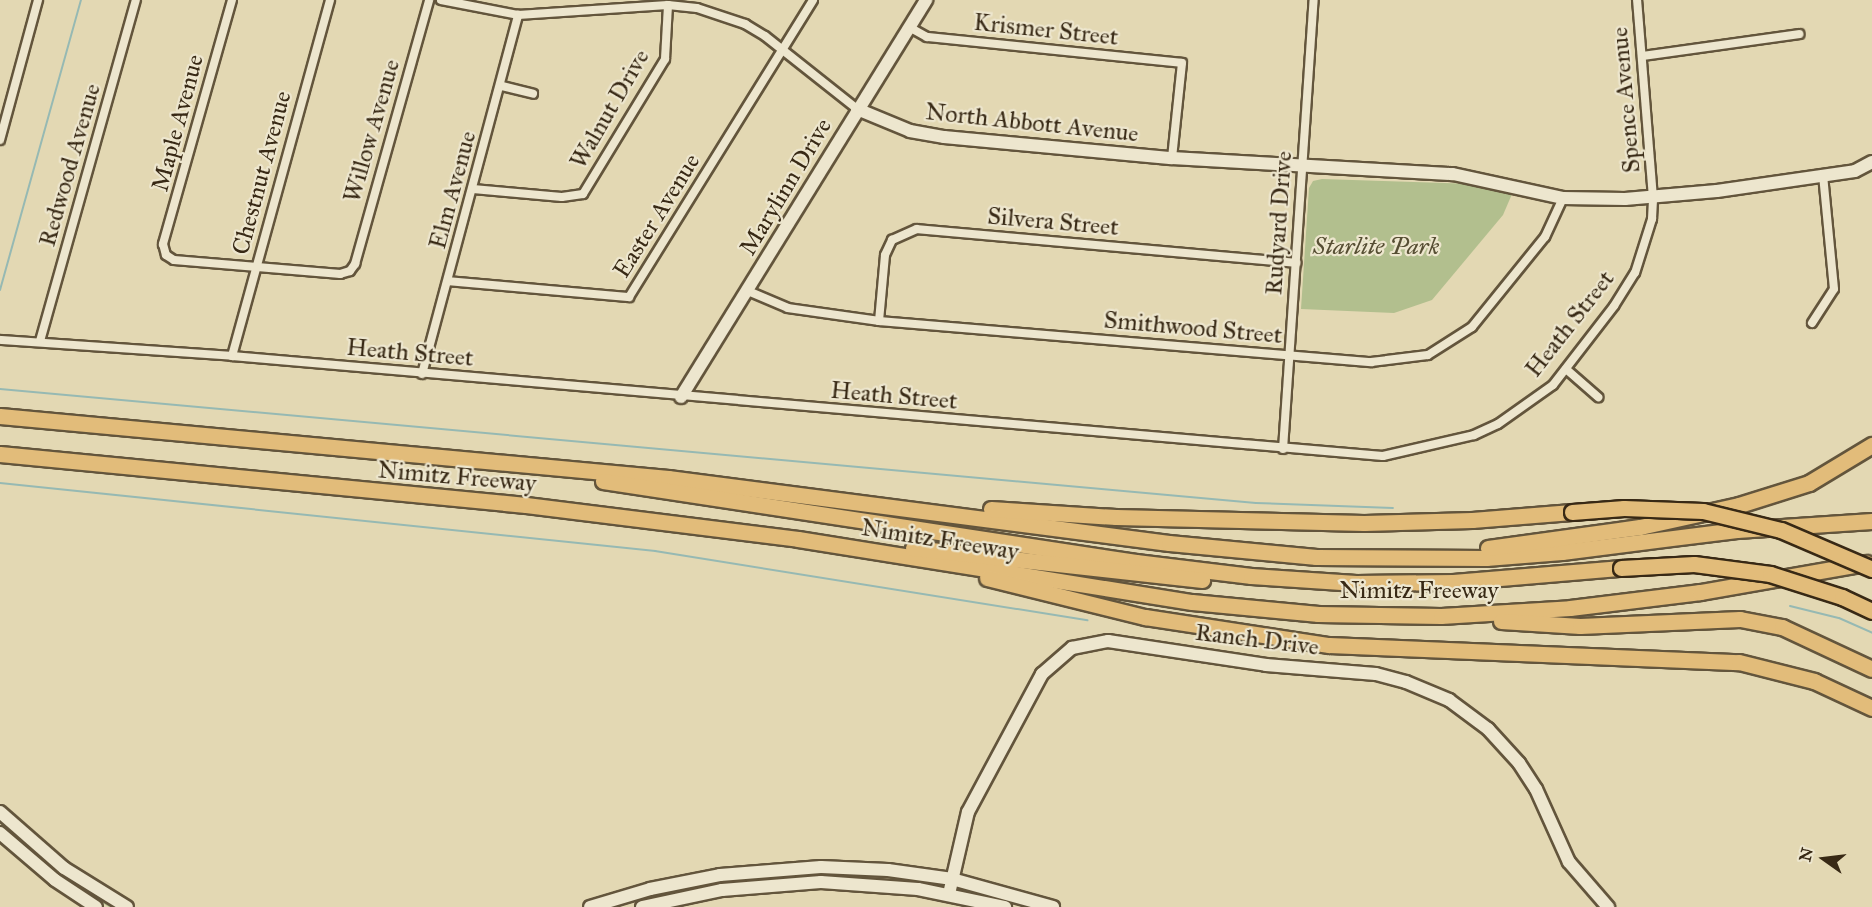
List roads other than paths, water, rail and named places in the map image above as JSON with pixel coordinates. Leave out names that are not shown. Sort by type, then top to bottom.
[{"type":"highway","name":"Nimitz Freeway","points":[[0,416],[415,453],[870,501],[1233,550],[1403,559],[1562,552],[1737,530],[1872,520]]},
{"type":"highway","points":[[1403,559],[1581,536],[1739,505],[1809,483],[1872,445]]},
{"type":"highway","points":[[415,453],[1136,562],[1251,576],[1356,583],[1453,582],[1621,573],[1694,574],[1768,583],[1838,606],[1872,622]]},
{"type":"highway","name":"Nimitz Freeway","points":[[0,454],[526,505],[786,538],[1256,609],[1441,616],[1624,602],[1872,562]]},
{"type":"highway","points":[[870,501],[1116,517],[1365,523],[1472,520],[1624,508],[1703,511],[1780,530],[1872,569]]},
{"type":"highway","points":[[526,505],[584,507],[967,555],[1303,590],[1453,592],[1694,564],[1770,574],[1842,597],[1872,611]]},
{"type":"highway","points":[[918,559],[1145,617],[1329,645],[1739,662],[1814,681],[1872,708]]},
{"type":"highway","points":[[1441,616],[1580,626],[1740,619],[1782,627],[1872,669]]},
{"type":"street","points":[[0,140],[38,0]]},
{"type":"street","name":"Redwood Avenue","points":[[40,341],[136,0]]},
{"type":"street","name":"Maple Avenue","points":[[232,0],[164,244],[166,255],[174,260],[257,266]]},
{"type":"street","name":"Chestnut Avenue","points":[[232,356],[330,0]]},
{"type":"street","name":"Willow Avenue","points":[[257,266],[340,274],[350,271],[356,264],[429,0]]},
{"type":"street","name":"North Abbott Avenue","points":[[441,0],[518,15],[668,4],[722,15],[745,24],[783,49],[857,109],[895,127],[929,135],[1172,158],[1453,174],[1563,198],[1653,198],[1855,171],[1872,162]]},
{"type":"street","name":"Easter Avenue","points":[[448,281],[629,297],[813,0]]},
{"type":"street","name":"Marylinn Drive","points":[[681,396],[926,0]]},
{"type":"street","name":"Rudyard Drive","points":[[1283,449],[1314,0]]},
{"type":"street","name":"Spence Avenue","points":[[1637,0],[1653,198]]},
{"type":"street","name":"Walnut Drive","points":[[473,189],[562,197],[583,194],[665,59],[668,4]]},
{"type":"street","name":"Elm Avenue","points":[[422,374],[502,86],[518,15]]},
{"type":"street","name":"Krismer Street","points":[[909,27],[927,37],[1182,63],[1172,158]]},
{"type":"street","points":[[1643,56],[1799,34]]},
{"type":"street","points":[[502,86],[533,94]]},
{"type":"street","points":[[1812,323],[1834,290],[1823,175]]},
{"type":"street","name":"Smithwood Street","points":[[748,291],[788,308],[879,321],[1371,362],[1428,355],[1472,327],[1545,237],[1563,198]]},
{"type":"street","name":"Heath Street","points":[[0,340],[232,356],[1383,456],[1474,435],[1498,424],[1553,385],[1635,273],[1652,219],[1653,198]]},
{"type":"street","name":"Silvera Street","points":[[879,321],[885,255],[892,240],[916,230],[1296,263]]},
{"type":"street","points":[[1566,369],[1598,397]]},
{"type":"street","name":"Ranch Drive","points":[[949,894],[968,812],[1042,674],[1072,648],[1108,640],[1274,666],[1376,674],[1414,684],[1449,700],[1488,729],[1519,763],[1539,796],[1569,862],[1608,907]]},
{"type":"street","points":[[0,812],[64,868],[127,907]]},
{"type":"street","points":[[0,833],[55,880],[96,907]]},
{"type":"street","points":[[590,907],[687,881],[757,870],[855,867],[952,879],[1053,907]]},
{"type":"street","points":[[642,907],[722,890],[788,883],[854,882],[949,894],[1005,907]]},
{"type":"waterway","points":[[0,290],[81,0]]},
{"type":"waterway","points":[[0,389],[1256,503],[1393,508]]},
{"type":"waterway","points":[[0,483],[655,551],[1088,620]]},
{"type":"waterway","points":[[1790,606],[1839,618],[1872,633]]},
{"type":"park label","name":"Starlite Park","points":[[1376,247]]}]
